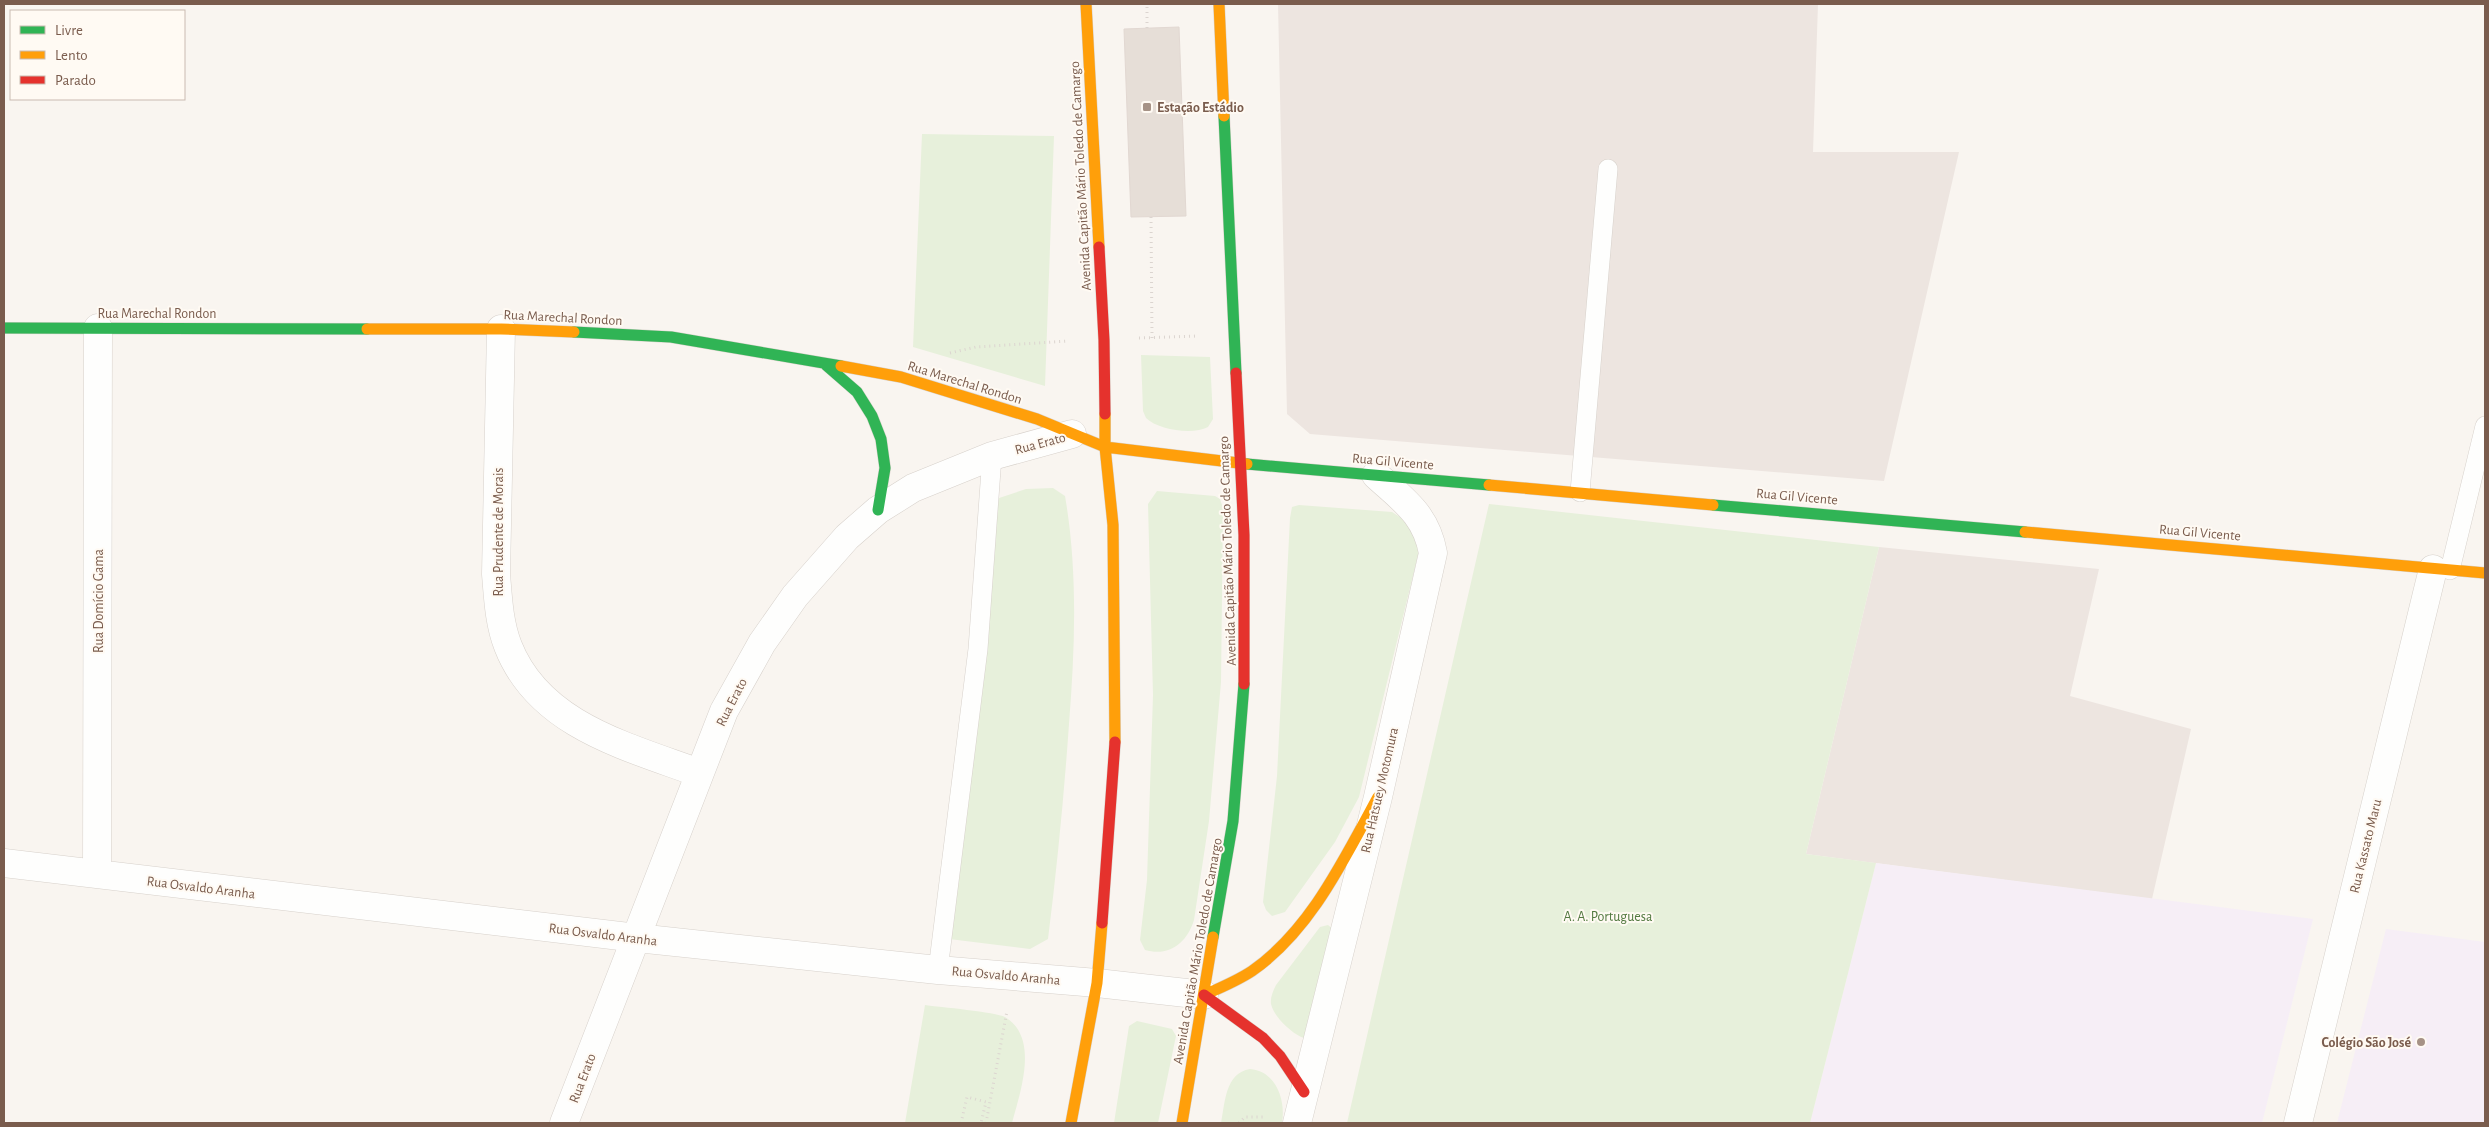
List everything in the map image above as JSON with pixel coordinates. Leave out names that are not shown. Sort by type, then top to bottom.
[{"type":"street","name":"Avenida Capitão Mário Toledo de Camargo","points":[[1071,1123],[1097,983],[1115,754],[1113,525],[1105,447],[1104,340],[1086,4]]},
{"type":"street","name":"Avenida Capitão Mário Toledo de Camargo","points":[[1182,1123],[1234,821],[1241,746],[1245,663],[1244,535],[1219,4]]},
{"type":"street","name":"Rua Marechal Rondon","points":[[4,328],[501,329],[671,337],[732,346],[901,378],[986,402],[1105,447]]},
{"type":"street","name":"Rua Domício Gama","points":[[97,874],[98,328]]},
{"type":"street","name":"Rua Prudente de Morais","points":[[501,329],[496,574],[498,607],[507,645],[523,676],[542,699],[567,718],[596,734],[699,773]]},
{"type":"street","points":[[825,364],[857,392],[872,416],[881,439],[885,468],[878,510]]},
{"type":"street","name":"Rua Erato","points":[[564,1123],[724,711],[762,643],[795,596],[847,537],[878,510],[913,488],[957,468],[992,456],[1072,434]]},
{"type":"street","name":"Rua Gil Vicente","points":[[1105,447],[1240,463],[2485,573]]},
{"type":"street","name":"Rua Hatsuey Motomura","points":[[1297,1123],[1378,797],[1433,552],[1430,535],[1423,521],[1376,475]]},
{"type":"street","name":"Rua Kassato Maru","points":[[2298,1123],[2441,569]]},
{"type":"street","points":[[1204,995],[1253,971],[1298,926],[1335,874],[1378,797]]},
{"type":"street","name":"Rua Osvaldo Aranha","points":[[4,863],[637,938],[938,970],[1097,983],[1204,995]]},
{"type":"street","points":[[1204,995],[1238,1017],[1263,1038],[1280,1056],[1304,1092]]},
{"type":"lane","points":[[1580,492],[1608,169]]},
{"type":"lane","points":[[2441,569],[2485,426]]},
{"type":"lane","points":[[938,970],[978,649],[992,456]]},
{"type":"path","points":[[1147,4],[1147,28]]},
{"type":"path","points":[[1151,217],[1152,338]]},
{"type":"path","points":[[901,378],[940,355],[976,348],[1104,340],[1234,335]]},
{"type":"path","points":[[986,1123],[1012,976]]},
{"type":"path","points":[[961,1123],[967,1098],[986,1102],[981,1123]]},
{"type":"shaded area","points":[[1278,4],[1818,4],[1813,152],[1959,152],[1884,481],[1310,434],[1287,414]]},
{"type":"shaded area","points":[[1879,547],[2099,569],[2070,696],[2191,729],[2152,899],[1806,854]]},
{"type":"shaded area","points":[[1876,863],[2313,919],[2262,1123],[1810,1123]]},
{"type":"shaded area","name":"Colégio São José","points":[[2386,929],[2485,942],[2485,1123],[2337,1123]]},
{"type":"green space","points":[[922,134],[1054,136],[1045,386],[913,347]]},
{"type":"green space","points":[[1141,355],[1210,357],[1213,419],[1208,427],[1194,431],[1176,430],[1159,426],[1146,418],[1143,411]]},
{"type":"green space","points":[[1053,488],[1065,496],[1072,553],[1074,610],[1073,667],[1067,751],[1048,939],[1030,949],[933,937],[973,648],[984,503],[1026,489]]},
{"type":"green space","points":[[1157,491],[1215,496],[1220,499],[1223,508],[1221,682],[1209,821],[1194,920],[1182,941],[1169,950],[1162,952],[1145,950],[1140,940],[1147,880],[1153,695],[1148,504]]},
{"type":"green space","name":"A. A. Portuguesa","points":[[1489,504],[1879,547],[1806,854],[1876,863],[1810,1123],[1347,1123]]},
{"type":"green space","points":[[1299,505],[1392,512],[1414,526],[1420,547],[1359,797],[1335,842],[1285,912],[1272,916],[1266,910],[1263,902],[1277,776],[1290,518],[1292,507]]},
{"type":"green space","points":[[1328,925],[1334,930],[1304,1038],[1294,1033],[1284,1024],[1273,1009],[1271,997],[1276,985],[1320,927]]},
{"type":"green space","points":[[925,1005],[1000,1015],[1016,1026],[1022,1038],[1025,1066],[1012,1123],[905,1123]]},
{"type":"green space","points":[[1137,1021],[1172,1029],[1176,1036],[1158,1123],[1114,1123],[1129,1026]]},
{"type":"green space","points":[[1250,1069],[1267,1075],[1273,1081],[1282,1105],[1282,1123],[1221,1123],[1225,1098],[1231,1083],[1235,1076]]},
{"type":"building","points":[[1179,27],[1186,216],[1131,217],[1124,29]]},
{"type":"traffic: fast","points":[[1224,116],[1236,373]]},
{"type":"traffic: fast","points":[[4,328],[367,329]]},
{"type":"traffic: fast","points":[[574,332],[671,337],[841,366]]},
{"type":"traffic: fast","points":[[826,365],[857,392],[872,416],[881,439],[885,468],[878,510]]},
{"type":"traffic: fast","points":[[1247,464],[1489,485]]},
{"type":"traffic: fast","points":[[1713,505],[2025,532]]},
{"type":"traffic: fast","points":[[1213,937],[1233,821],[1244,684]]},
{"type":"traffic: slow","points":[[1086,4],[1099,247]]},
{"type":"traffic: slow","points":[[1219,4],[1224,116]]},
{"type":"traffic: slow","points":[[367,329],[501,329],[574,332]]},
{"type":"traffic: slow","points":[[841,366],[901,377],[1037,419],[1105,447],[1247,464]]},
{"type":"traffic: slow","points":[[1105,414],[1105,447],[1113,525],[1115,742]]},
{"type":"traffic: slow","points":[[1489,485],[1713,505]]},
{"type":"traffic: slow","points":[[2025,532],[2485,573]]},
{"type":"traffic: slow","points":[[1204,995],[1252,971],[1292,935],[1309,914],[1339,868],[1378,797]]},
{"type":"traffic: slow","points":[[1071,1123],[1097,983],[1102,923]]},
{"type":"traffic: slow","points":[[1182,1123],[1213,937]]},
{"type":"traffic: jam","points":[[1099,247],[1104,340],[1105,414]]},
{"type":"traffic: jam","points":[[1236,373],[1244,535],[1244,684]]},
{"type":"traffic: jam","points":[[1102,923],[1115,742]]},
{"type":"traffic: jam","points":[[1204,995],[1263,1038],[1280,1056],[1304,1092]]},
{"type":"place","name":"Estação Estádio","points":[[1147,107]]},
{"type":"place","name":"Colégio São José","points":[[2421,1042]]}]
